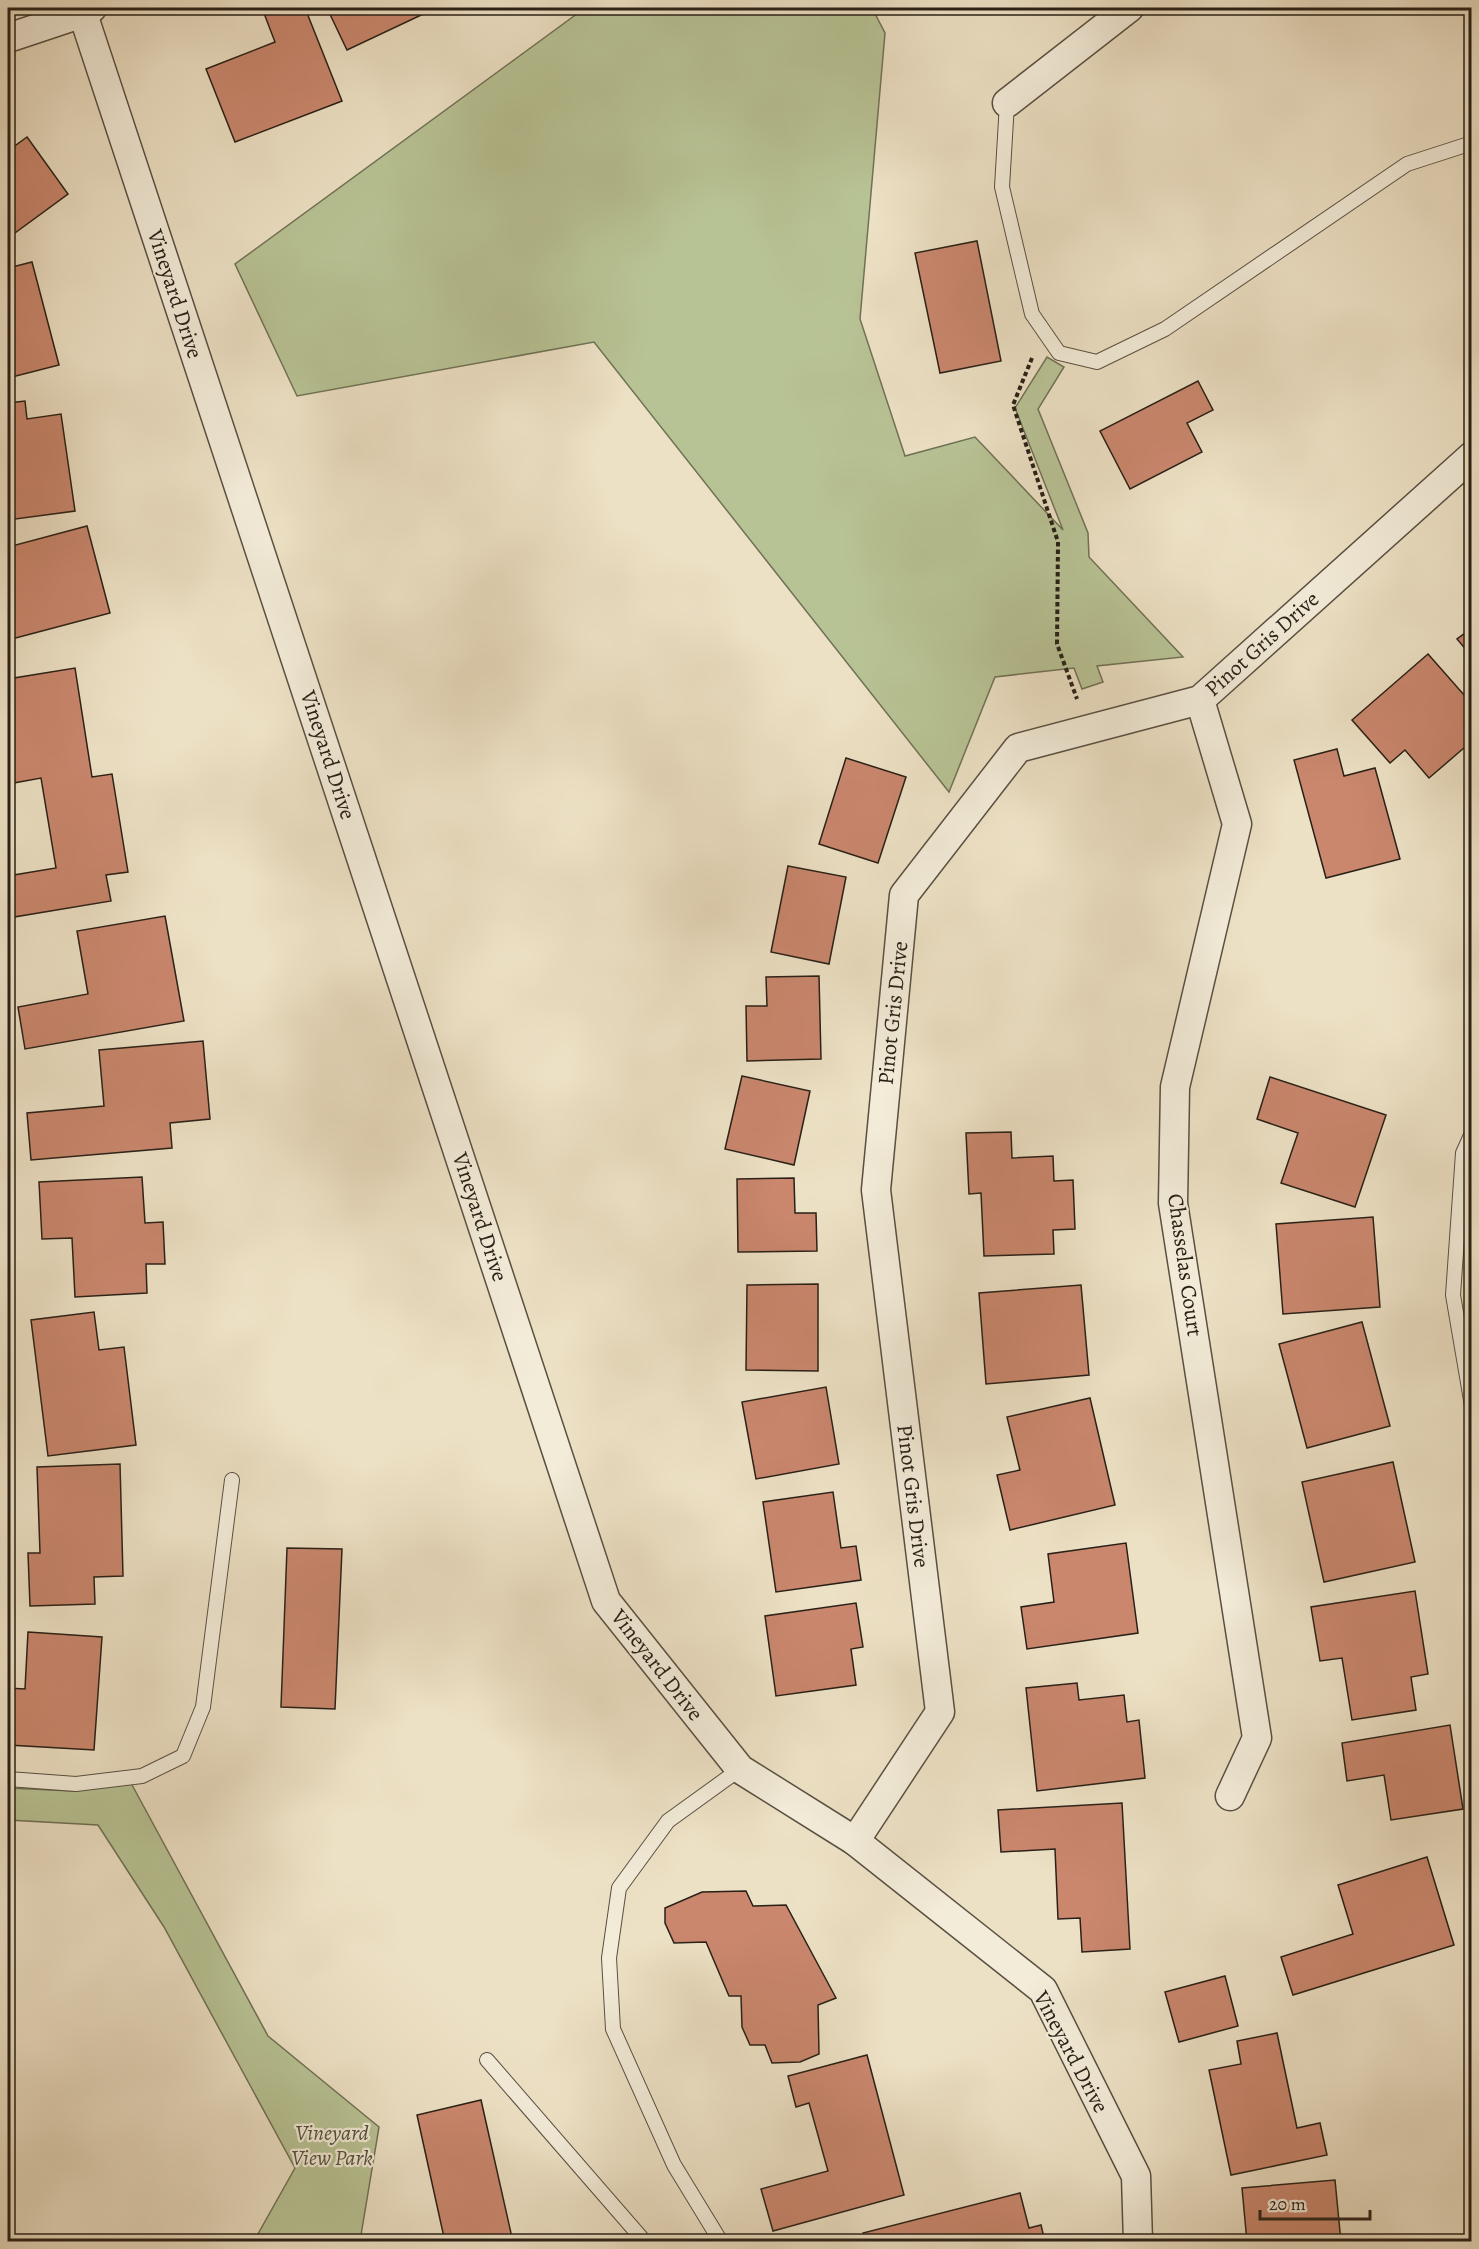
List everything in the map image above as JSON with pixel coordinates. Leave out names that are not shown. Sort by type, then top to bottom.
[{"type":"street","points":[[1007,103],[1129,8]]},
{"type":"street","points":[[8,38],[85,9]]},
{"type":"street","name":"Vineyard Drive","points":[[85,9],[606,1601],[740,1769],[855,1841],[1043,1990],[1136,2176],[1138,2241]]},
{"type":"street","name":"Pinot Gris Drive","points":[[855,1841],[940,1712],[876,1190],[904,895],[1018,748],[1200,699],[1472,456]]},
{"type":"street","name":"Chasselas Court","points":[[1200,699],[1237,824],[1175,1087],[1173,1203],[1257,1738],[1230,1796]]},
{"type":"lane","points":[[1007,103],[1002,187],[1032,314],[1059,353],[1097,362],[1165,329],[1407,164],[1472,143]]},
{"type":"lane","points":[[1472,1133],[1463,1154],[1453,1295],[1472,1406]]},
{"type":"lane","points":[[8,1779],[76,1784],[142,1776],[183,1756],[203,1707],[232,1480]]},
{"type":"lane","points":[[721,2241],[674,2165],[613,2029],[609,1958],[619,1888],[668,1821],[740,1769]]},
{"type":"lane","points":[[487,2060],[645,2241]]},
{"type":"path","points":[[1044,330],[1013,405],[1058,542],[1057,644],[1088,729]]},
{"type":"green space","points":[[585,8],[872,8],[885,33],[860,319],[905,456],[975,437],[1063,530],[1015,408],[1047,357],[1064,367],[1038,409],[1088,533],[1089,557],[1183,657],[1097,666],[1103,682],[1082,689],[1074,668],[995,677],[949,792],[594,342],[297,396],[235,264]]},
{"type":"green space","name":"Vineyard View Park","points":[[131,1783],[268,2036],[379,2127],[360,2241],[254,2241],[295,2168],[164,1927],[98,1825],[8,1820],[8,1788],[74,1791]]},
{"type":"building","points":[[262,8],[305,8],[342,101],[235,142],[206,69],[275,42]]},
{"type":"building","points":[[327,8],[436,8],[347,50]]},
{"type":"building","points":[[27,137],[68,194],[8,238],[8,151]]},
{"type":"building","points":[[977,241],[1001,361],[940,373],[915,253]]},
{"type":"building","points":[[32,262],[59,365],[8,378],[8,268]]},
{"type":"building","points":[[1198,381],[1213,410],[1187,423],[1202,452],[1130,489],[1100,431]]},
{"type":"building","points":[[25,401],[27,419],[61,414],[75,511],[8,520],[8,403]]},
{"type":"building","points":[[87,526],[110,613],[8,640],[8,547]]},
{"type":"building","points":[[1472,628],[1472,657],[1457,639]]},
{"type":"building","points":[[1428,654],[1472,704],[1472,741],[1429,778],[1405,750],[1390,763],[1352,720]]},
{"type":"building","points":[[75,668],[92,777],[112,774],[128,872],[106,875],[111,901],[8,918],[8,876],[56,868],[41,778],[8,784],[8,679]]},
{"type":"building","points":[[1337,749],[1344,776],[1375,768],[1400,859],[1326,878],[1294,760]]},
{"type":"building","points":[[846,758],[906,777],[878,863],[819,844]]},
{"type":"building","points":[[788,866],[846,877],[829,964],[771,952]]},
{"type":"building","points":[[165,916],[184,1021],[25,1049],[18,1007],[88,994],[77,931]]},
{"type":"building","points":[[819,976],[821,1059],[747,1061],[746,1006],[767,1006],[766,977]]},
{"type":"building","points":[[203,1041],[210,1119],[170,1123],[172,1148],[31,1160],[27,1113],[104,1106],[99,1050]]},
{"type":"building","points":[[742,1076],[810,1091],[794,1165],[725,1149]]},
{"type":"building","points":[[1270,1077],[1386,1115],[1355,1207],[1281,1183],[1298,1133],[1257,1119]]},
{"type":"building","points":[[1011,1132],[1012,1158],[1053,1156],[1054,1181],[1073,1180],[1075,1229],[1053,1230],[1054,1254],[984,1256],[981,1193],[969,1194],[966,1133]]},
{"type":"building","points":[[142,1177],[145,1223],[163,1222],[165,1264],[146,1264],[147,1293],[75,1297],[72,1238],[42,1239],[39,1182]]},
{"type":"building","points":[[794,1178],[795,1213],[816,1213],[817,1251],[738,1252],[737,1179]]},
{"type":"building","points":[[1373,1217],[1380,1307],[1283,1314],[1276,1224]]},
{"type":"building","points":[[818,1284],[818,1371],[746,1370],[747,1285]]},
{"type":"building","points":[[1081,1285],[1089,1375],[986,1384],[979,1293]]},
{"type":"building","points":[[94,1312],[99,1350],[124,1347],[136,1445],[48,1456],[31,1320]]},
{"type":"building","points":[[1362,1322],[1390,1426],[1307,1448],[1279,1344]]},
{"type":"building","points":[[826,1387],[839,1464],[756,1479],[742,1402]]},
{"type":"building","points":[[1090,1398],[1115,1505],[1010,1530],[997,1475],[1020,1470],[1007,1417]]},
{"type":"building","points":[[1393,1462],[1415,1562],[1324,1582],[1302,1482]]},
{"type":"building","points":[[120,1464],[123,1576],[94,1577],[95,1604],[30,1606],[28,1553],[40,1553],[37,1467]]},
{"type":"building","points":[[833,1492],[841,1548],[856,1546],[861,1580],[776,1592],[763,1502]]},
{"type":"building","points":[[1126,1543],[1138,1633],[1027,1649],[1021,1607],[1054,1602],[1048,1554]]},
{"type":"building","points":[[287,1548],[342,1549],[335,1709],[281,1707]]},
{"type":"building","points":[[1415,1591],[1428,1674],[1411,1677],[1416,1710],[1352,1720],[1342,1658],[1320,1661],[1311,1607]]},
{"type":"building","points":[[856,1603],[863,1647],[851,1649],[856,1685],[776,1696],[765,1616]]},
{"type":"building","points":[[28,1632],[102,1637],[94,1750],[8,1745],[8,1688],[25,1689]]},
{"type":"building","points":[[1077,1683],[1079,1700],[1124,1695],[1127,1722],[1139,1720],[1145,1778],[1037,1791],[1026,1688]]},
{"type":"building","points":[[1450,1725],[1463,1809],[1391,1820],[1384,1775],[1347,1781],[1342,1743]]},
{"type":"building","points":[[1122,1803],[1130,1949],[1082,1952],[1080,1918],[1058,1919],[1055,1849],[1001,1852],[998,1810]]},
{"type":"building","points":[[1427,1857],[1454,1945],[1293,1995],[1281,1957],[1353,1934],[1338,1885]]},
{"type":"building","points":[[746,1891],[753,1906],[786,1905],[836,1998],[818,2005],[819,2054],[800,2062],[772,2063],[765,2045],[750,2045],[742,2027],[741,1996],[729,1996],[706,1942],[674,1943],[665,1923],[665,1908],[702,1892]]},
{"type":"building","points":[[1225,1976],[1238,2026],[1179,2042],[1165,1992]]},
{"type":"building","points":[[1277,2033],[1297,2128],[1320,2123],[1327,2155],[1231,2175],[1209,2070],[1241,2064],[1237,2041]]},
{"type":"building","points":[[867,2055],[904,2195],[773,2231],[761,2189],[828,2171],[809,2103],[796,2107],[788,2076]]},
{"type":"building","points":[[481,2100],[513,2242],[445,2242],[417,2115]]},
{"type":"building","points":[[1335,2180],[1341,2242],[1247,2242],[1242,2188]]},
{"type":"building","points":[[1020,2193],[1029,2228],[1041,2225],[1045,2242],[865,2242],[863,2233]]}]
